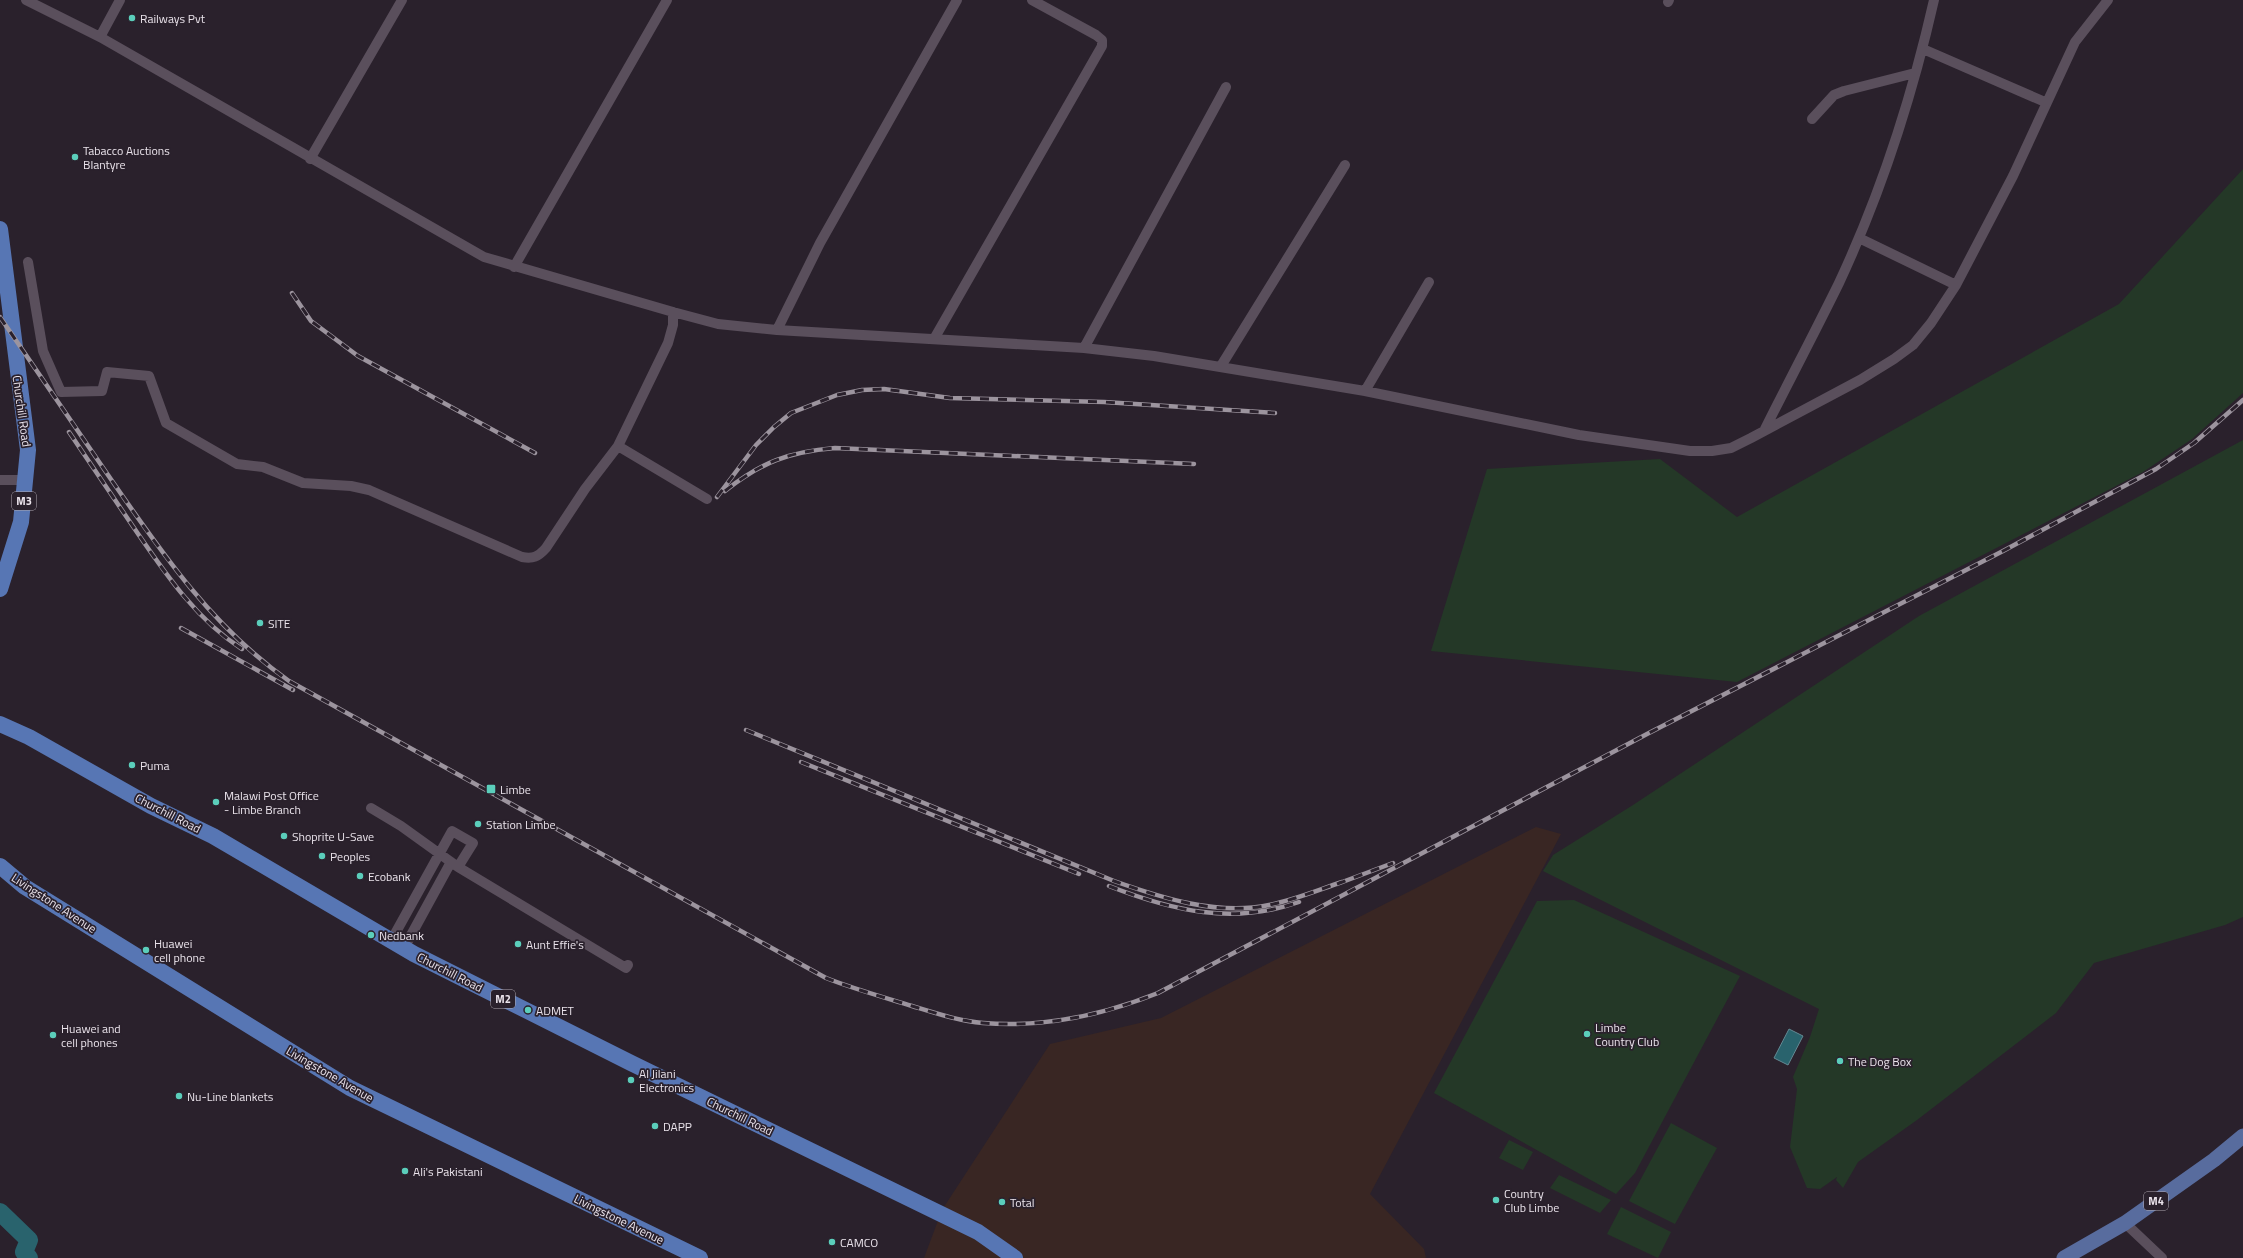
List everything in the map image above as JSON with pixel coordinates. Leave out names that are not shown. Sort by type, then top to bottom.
[{"type":"highway","name":"Churchill Road","points":[[0,230],[21,410],[28,450],[21,522],[0,589]]},
{"type":"highway","name":"Churchill Road","points":[[0,724],[28,737],[151,806],[213,836],[397,945],[631,1063],[978,1232],[1015,1258]]},
{"type":"highway","name":"Livingstone Avenue","points":[[0,866],[24,886],[350,1088],[700,1258]]},
{"type":"main road","name":"M4","points":[[2064,1258],[2125,1223],[2214,1160],[2243,1136]]},
{"type":"street","points":[[26,0],[100,37],[310,159],[484,257],[514,267],[673,312],[718,324],[777,330],[934,338],[1084,348],[1154,356],[1222,366],[1319,385],[1365,391],[1579,436],[1690,451],[1712,451],[1731,448],[1860,380],[1894,359],[1913,344],[1931,324],[1956,285],[2013,176],[2045,102],[2075,42],[2108,0]]},
{"type":"street","points":[[100,37],[120,0]]},
{"type":"street","points":[[310,159],[402,0]]},
{"type":"street","points":[[514,267],[667,0]]},
{"type":"street","points":[[777,330],[820,243],[957,0]]},
{"type":"street","points":[[934,338],[1102,46],[1102,40],[1096,35],[1032,0]]},
{"type":"street","points":[[1765,429],[1838,284],[1859,238],[1902,123],[1915,73],[1923,50],[1934,0]]},
{"type":"street","points":[[1923,50],[2045,102]]},
{"type":"street","points":[[1812,119],[1834,95],[1844,91],[1915,73]]},
{"type":"street","points":[[1084,348],[1226,87]]},
{"type":"street","points":[[1222,366],[1344,165]]},
{"type":"street","points":[[1859,238],[1956,285]]},
{"type":"street","points":[[28,262],[43,351],[61,392],[102,391],[107,372],[149,376],[166,422],[237,464],[263,467],[303,483],[351,486],[369,490],[522,557],[532,559],[543,552],[585,489],[618,446],[668,343],[673,325],[673,312]]},
{"type":"street","points":[[1365,391],[1428,282]]},
{"type":"street","points":[[618,446],[707,499]]},
{"type":"street","points":[[0,480],[26,480]]},
{"type":"street","points":[[371,808],[401,826],[455,865],[626,968],[628,965]]},
{"type":"street","points":[[452,831],[473,843],[455,865],[397,945],[417,894],[438,853],[452,831]]},
{"type":"street","points":[[417,894],[430,901]]},
{"type":"street","points":[[2125,1223],[2162,1258]]},
{"type":"shaded area","points":[[1536,827],[1561,834],[1370,1194],[1424,1249],[1426,1258],[924,1258],[942,1210],[1050,1044],[1161,1018]]},
{"type":"green space","points":[[2243,169],[2243,393],[2192,439],[2143,472],[1737,682],[1431,651],[1487,469],[1660,459],[1737,517],[2119,304]]},
{"type":"green space","points":[[2243,440],[2243,917],[2225,925],[2094,963],[2056,1013],[1917,1120],[1858,1162],[1843,1188],[1836,1180],[1837,1177],[1820,1189],[1807,1188],[1790,1147],[1797,1089],[1793,1077],[1810,1037],[1819,1009],[1543,871],[1553,855],[1633,805],[1919,616]]},
{"type":"green space","name":"Limbe Country Club","points":[[1574,900],[1740,976],[1635,1173],[1616,1194],[1434,1093],[1537,901]]},
{"type":"green space","points":[[1671,1123],[1717,1148],[1675,1224],[1629,1201]]},
{"type":"green space","points":[[1509,1140],[1533,1152],[1523,1170],[1499,1158]]},
{"type":"green space","points":[[1559,1175],[1611,1200],[1600,1213],[1550,1188]]},
{"type":"green space","points":[[1621,1207],[1671,1232],[1658,1258],[1607,1234]]},
{"type":"water","points":[[1789,1029],[1803,1036],[1788,1065],[1774,1058]]},
{"type":"waterway","points":[[0,1212],[29,1240],[24,1252],[29,1258]]},
{"type":"railway","points":[[292,293],[311,321],[358,356],[535,453]]},
{"type":"railway","points":[[0,317],[168,560],[212,612],[236,637],[261,660],[289,681],[826,978],[869,993],[947,1016],[974,1022],[1006,1024],[1051,1022],[1073,1018],[1116,1008],[1158,993],[1647,734],[2003,551],[2156,469],[2194,443],[2243,400]]},
{"type":"railway","points":[[717,497],[756,445],[791,413],[837,395],[862,390],[884,389],[950,398],[1104,402],[1275,413]]},
{"type":"railway","points":[[69,432],[144,542],[181,593],[209,623],[242,649]]},
{"type":"railway","points":[[725,491],[751,473],[776,460],[803,452],[835,448],[1194,464]]},
{"type":"railway","points":[[181,628],[293,690]]},
{"type":"railway","points":[[746,730],[1114,881],[1190,904],[1210,907],[1250,908],[1269,905],[1306,895],[1342,882]]},
{"type":"railway","points":[[801,762],[1079,874]]},
{"type":"railway","points":[[1337,884],[1393,863]]},
{"type":"railway","points":[[1109,886],[1156,902],[1203,912],[1227,914],[1250,913],[1275,909],[1299,902]]},
{"type":"place","name":"Railways Pvt","points":[[132,18]]},
{"type":"place","name":"Tabacco Auctions Blantyre","points":[[75,157]]},
{"type":"place","name":"SITE","points":[[260,623]]},
{"type":"place","name":"Puma","points":[[132,765]]},
{"type":"place","name":"Limbe","points":[[491,789]]},
{"type":"place","name":"Malawi Post Office - Limbe Branch","points":[[216,802]]},
{"type":"place","name":"Station Limbe","points":[[478,824]]},
{"type":"place","name":"Shoprite U-Save","points":[[284,836]]},
{"type":"place","name":"Peoples","points":[[322,856]]},
{"type":"place","name":"Ecobank","points":[[360,876]]},
{"type":"place","name":"Nedbank","points":[[371,935]]},
{"type":"place","name":"Aunt Effie's","points":[[518,944]]},
{"type":"place","name":"Huawei cell phone","points":[[146,950]]},
{"type":"place","name":"ADMET","points":[[528,1010]]},
{"type":"place","name":"Limbe Country Club","points":[[1587,1034]]},
{"type":"place","name":"Huawei and cell phones","points":[[53,1035]]},
{"type":"place","name":"The Dog Box","points":[[1840,1061]]},
{"type":"place","name":"Al Jilani Electronics","points":[[631,1080]]},
{"type":"place","name":"Nu-Line blankets","points":[[179,1096]]},
{"type":"place","name":"DAPP","points":[[655,1126]]},
{"type":"place","name":"Ali's Pakistani","points":[[405,1171]]},
{"type":"place","name":"Country Club Limbe","points":[[1496,1200]]},
{"type":"place","name":"Total","points":[[1002,1202]]},
{"type":"place","name":"CAMCO","points":[[832,1242]]}]
